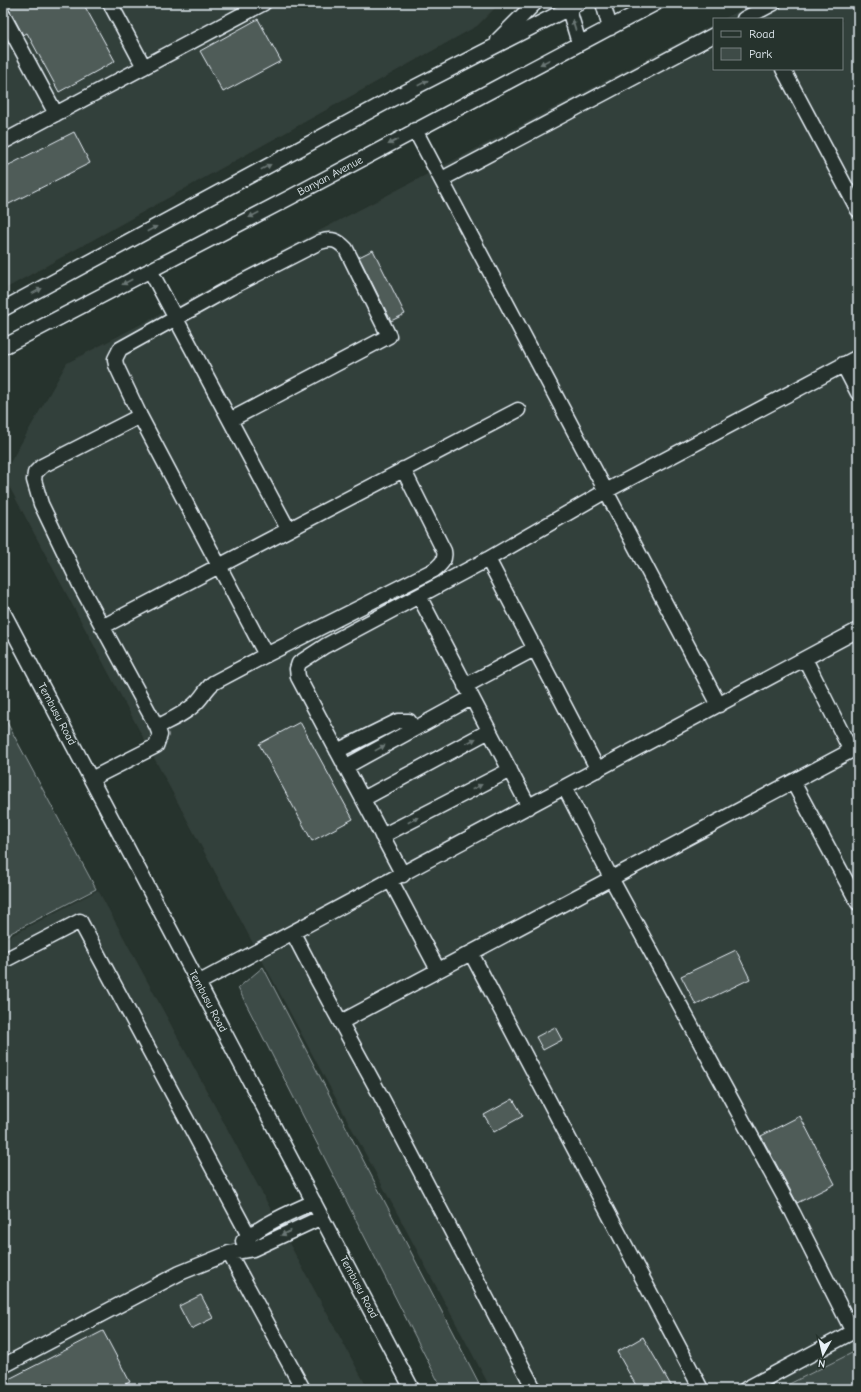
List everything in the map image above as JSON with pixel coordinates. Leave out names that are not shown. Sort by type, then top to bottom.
[{"type":"street","points":[[110,3],[144,67]]},
{"type":"street","points":[[3,142],[264,3]]},
{"type":"street","points":[[489,49],[535,3]]},
{"type":"street","points":[[603,3],[610,28]]},
{"type":"street","name":"Banyan Avenue","points":[[3,347],[289,198],[656,3]]},
{"type":"street","points":[[752,17],[774,3]]},
{"type":"street","points":[[3,309],[388,101],[572,5],[579,43]]},
{"type":"street","points":[[3,15],[56,114]]},
{"type":"street","points":[[442,180],[713,36]]},
{"type":"street","points":[[784,70],[858,210]]},
{"type":"street","points":[[415,130],[719,705]]},
{"type":"street","points":[[230,420],[389,336],[346,249],[341,244],[334,240],[327,239],[320,242],[176,318],[120,349],[116,353],[116,365],[140,416],[266,655]]},
{"type":"street","points":[[150,270],[288,529]]},
{"type":"street","points":[[438,970],[397,878],[382,836],[298,677],[297,669],[299,663],[325,646],[488,559],[606,491],[858,356]]},
{"type":"street","points":[[843,364],[858,393]]},
{"type":"street","points":[[102,626],[518,410]]},
{"type":"street","points":[[91,779],[156,746],[160,735],[81,587],[41,504],[34,480],[35,473],[42,466],[140,416]]},
{"type":"street","points":[[157,727],[189,709],[213,683],[434,570],[441,564],[445,557],[444,551],[403,469]]},
{"type":"street","points":[[488,559],[598,770]]},
{"type":"street","points":[[419,596],[529,807]]},
{"type":"street","name":"Tembusu Road","points":[[3,612],[412,1389]]},
{"type":"street","points":[[198,983],[397,878],[858,630]]},
{"type":"street","points":[[346,767],[414,729],[534,649]]},
{"type":"street","points":[[340,1022],[855,749],[805,659]]},
{"type":"street","points":[[337,751],[398,721],[409,721],[414,729]]},
{"type":"street","points":[[363,799],[489,731]]},
{"type":"street","points":[[382,836],[510,770]]},
{"type":"street","points":[[793,782],[858,903]]},
{"type":"street","points":[[564,788],[611,878],[856,1330],[746,1389]]},
{"type":"street","points":[[3,961],[80,921],[249,1236]]},
{"type":"street","points":[[293,933],[387,1107],[534,1389]]},
{"type":"street","points":[[471,953],[701,1389]]},
{"type":"street","points":[[229,1253],[249,1236],[295,1210],[314,1202]]},
{"type":"street","points":[[3,1366],[180,1273],[229,1253],[253,1249],[322,1217]]},
{"type":"street","points":[[229,1253],[303,1389]]},
{"type":"shaded area","points":[[3,3],[500,3],[477,26],[3,290]]},
{"type":"shaded area","points":[[754,3],[858,3],[858,1359],[798,1389],[491,1389],[3,475],[67,363],[713,25],[713,70],[843,70],[843,18],[725,18]]},
{"type":"shaded area","points":[[98,890],[368,1389],[3,1389],[3,940]]},
{"type":"green space","points":[[3,715],[96,889],[3,937]]},
{"type":"green space","points":[[263,967],[482,1389],[442,1389],[238,988]]},
{"type":"green space","points":[[858,1350],[858,1389],[779,1389]]},
{"type":"building","points":[[3,3],[83,3],[115,61],[59,92],[27,33],[23,35],[10,11],[3,7]]},
{"type":"building","points":[[258,19],[281,61],[223,92],[200,51]]},
{"type":"building","points":[[3,33],[9,43],[3,47]]},
{"type":"building","points":[[74,132],[90,163],[3,207],[3,168]]},
{"type":"building","points":[[373,250],[405,314],[391,321],[359,257]]},
{"type":"building","points":[[300,722],[353,819],[312,841],[259,744]]},
{"type":"building","points":[[736,950],[750,979],[696,1005],[681,976]]},
{"type":"building","points":[[555,1027],[562,1040],[543,1050],[536,1037]]},
{"type":"building","points":[[513,1099],[523,1116],[494,1132],[484,1115]]},
{"type":"building","points":[[800,1116],[835,1184],[797,1203],[761,1136]]},
{"type":"building","points":[[201,1295],[213,1318],[191,1329],[179,1306]]},
{"type":"building","points":[[103,1331],[130,1382],[115,1389],[3,1389],[3,1382]]},
{"type":"building","points":[[643,1337],[673,1389],[638,1389],[617,1352]]}]
